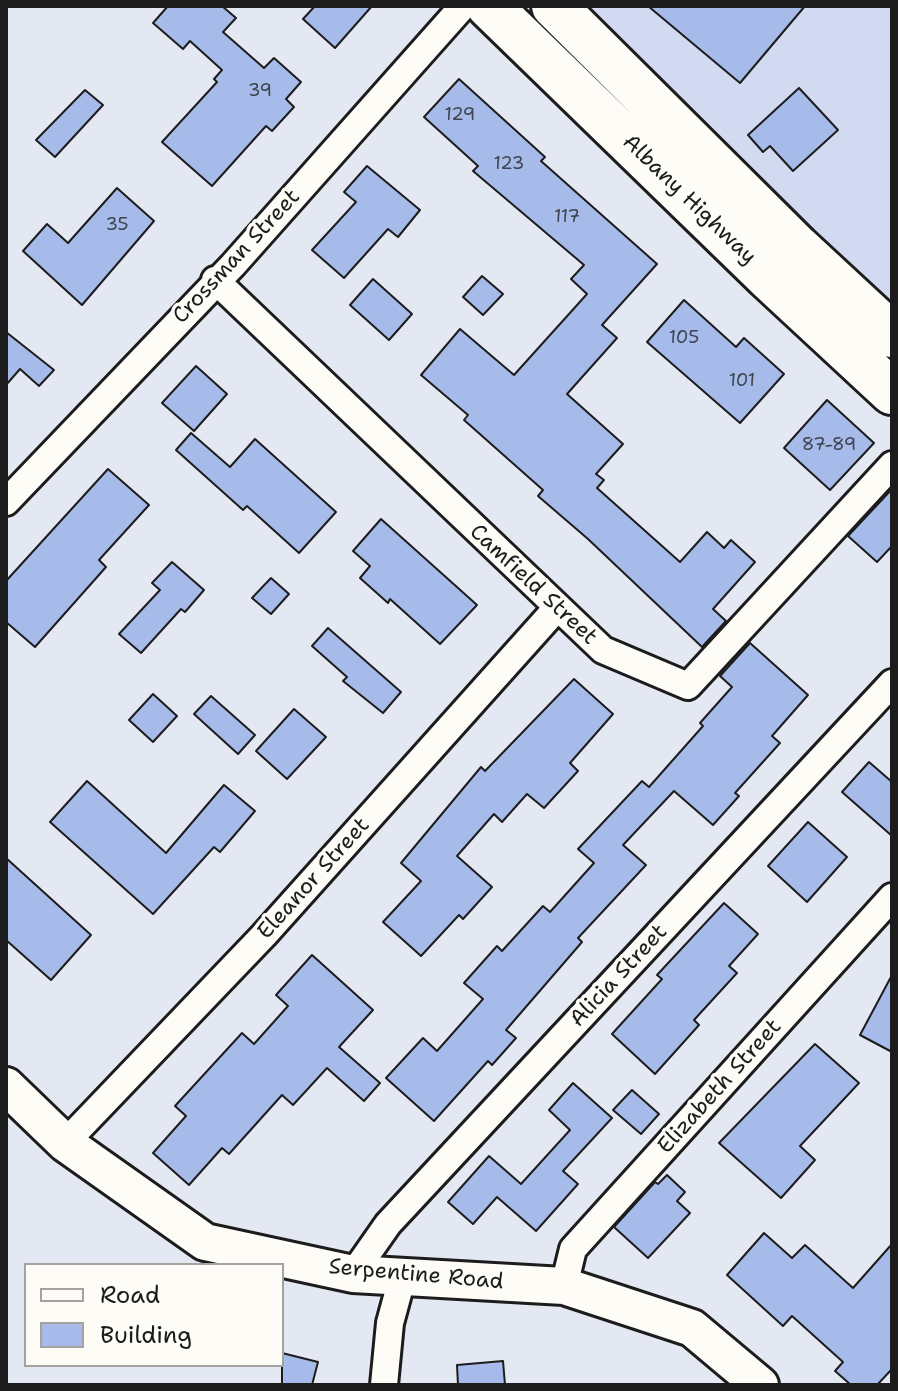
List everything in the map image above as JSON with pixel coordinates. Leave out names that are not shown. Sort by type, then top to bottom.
[{"type":"highway","name":"Albany Highway","points":[[489,6],[782,262],[892,335]]},
{"type":"highway","name":"Albany Highway","points":[[554,6],[782,262],[892,392]]},
{"type":"street","name":"Crossman Street","points":[[6,502],[243,253],[463,6]]},
{"type":"street","name":"Camfield Street","points":[[215,280],[556,609],[603,650],[688,686],[892,465]]},
{"type":"street","name":"Eleanor Street","points":[[65,1143],[264,935],[556,609]]},
{"type":"street","name":"Alicia Street","points":[[353,1274],[388,1224],[892,683]]},
{"type":"street","name":"Elizabeth Street","points":[[564,1286],[573,1249],[892,897]]},
{"type":"street","name":"Serpentine Road","points":[[6,1086],[65,1143],[205,1242],[353,1274],[564,1286],[692,1328],[760,1385]]},
{"type":"street","points":[[384,1385],[390,1323],[403,1275]]},
{"type":"shaded area","points":[[570,6],[892,6],[892,336]]},
{"type":"building","points":[[168,6],[222,6],[236,18],[223,32],[264,68],[274,58],[301,82],[286,99],[294,107],[272,131],[266,126],[212,186],[162,142],[217,82],[214,79],[222,70],[190,41],[183,49],[153,23]]},
{"type":"building","points":[[315,6],[372,6],[335,48],[303,19]]},
{"type":"building","points":[[648,6],[805,6],[740,83]]},
{"type":"building","points":[[459,79],[545,157],[541,161],[657,264],[602,325],[617,338],[567,394],[623,444],[596,474],[604,480],[597,488],[680,562],[707,532],[724,548],[731,540],[755,562],[713,609],[726,621],[702,647],[538,496],[543,490],[464,420],[468,415],[421,375],[460,329],[514,375],[587,294],[571,279],[584,265],[473,171],[478,166],[424,117]]},
{"type":"building","points":[[799,88],[838,130],[793,171],[770,146],[763,152],[748,135]]},
{"type":"building","points":[[85,90],[103,105],[55,157],[36,140]]},
{"type":"building","points":[[367,166],[420,210],[398,237],[388,229],[344,278],[312,250],[356,202],[344,192]]},
{"type":"building","points":[[117,188],[154,221],[82,305],[23,251],[47,224],[68,243]]},
{"type":"building","points":[[482,276],[503,294],[483,315],[463,297]]},
{"type":"building","points":[[373,279],[412,314],[389,340],[350,305]]},
{"type":"building","points":[[684,300],[736,347],[744,338],[784,374],[740,423],[647,342]]},
{"type":"building","points":[[6,332],[54,370],[39,386],[20,369],[6,385]]},
{"type":"building","points":[[196,366],[227,394],[194,431],[162,403]]},
{"type":"building","points":[[827,400],[874,443],[830,490],[784,448]]},
{"type":"building","points":[[191,433],[230,467],[255,439],[336,512],[299,553],[247,506],[243,510],[176,450]]},
{"type":"building","points":[[108,469],[149,505],[99,560],[106,567],[35,647],[6,622],[6,581]]},
{"type":"building","points":[[892,489],[892,546],[877,562],[848,536]]},
{"type":"building","points":[[381,519],[477,605],[440,644],[390,599],[388,603],[360,578],[370,566],[353,551]]},
{"type":"building","points":[[172,562],[204,590],[185,612],[181,609],[141,653],[119,634],[160,590],[152,583]]},
{"type":"building","points":[[271,578],[289,594],[271,614],[252,598]]},
{"type":"building","points":[[328,628],[401,692],[383,713],[343,681],[347,677],[312,646]]},
{"type":"building","points":[[750,643],[808,695],[772,736],[780,743],[735,793],[739,796],[713,825],[674,791],[623,845],[646,865],[578,938],[582,942],[506,1030],[516,1038],[492,1065],[488,1061],[434,1121],[386,1078],[423,1038],[437,1051],[483,999],[464,983],[497,946],[502,951],[543,906],[550,912],[594,863],[578,849],[642,781],[649,787],[703,726],[700,723],[732,687],[720,676]]},
{"type":"building","points":[[574,679],[613,714],[570,763],[578,771],[544,808],[527,794],[502,822],[494,814],[457,856],[492,887],[463,919],[459,915],[421,956],[383,922],[421,881],[401,863],[481,767],[485,771]]},
{"type":"building","points":[[153,694],[177,716],[153,742],[129,720]]},
{"type":"building","points":[[211,696],[255,735],[238,754],[194,714]]},
{"type":"building","points":[[294,709],[326,737],[287,779],[256,751]]},
{"type":"building","points":[[869,762],[892,782],[892,836],[842,792]]},
{"type":"building","points":[[87,781],[166,853],[224,785],[255,811],[220,852],[214,847],[153,914],[50,822]]},
{"type":"building","points":[[808,822],[847,857],[807,902],[768,866]]},
{"type":"building","points":[[6,858],[91,935],[51,980],[6,940]]},
{"type":"building","points":[[724,903],[758,934],[729,966],[737,973],[694,1020],[699,1025],[655,1074],[612,1034],[662,979],[657,975]]},
{"type":"building","points":[[312,955],[373,1010],[339,1047],[380,1083],[364,1101],[327,1068],[293,1105],[282,1095],[229,1154],[222,1148],[189,1185],[153,1153],[186,1116],[175,1106],[242,1033],[254,1044],[288,1006],[276,995]]},
{"type":"building","points":[[892,975],[892,1052],[860,1035]]},
{"type":"building","points":[[815,1044],[859,1083],[800,1146],[815,1160],[781,1198],[719,1143]]},
{"type":"building","points":[[573,1083],[612,1118],[563,1171],[578,1184],[536,1231],[497,1197],[473,1224],[448,1202],[489,1156],[521,1184],[570,1130],[549,1110]]},
{"type":"building","points":[[632,1090],[659,1114],[641,1134],[613,1110]]},
{"type":"building","points":[[667,1175],[685,1192],[677,1201],[690,1213],[648,1258],[614,1227],[655,1182],[658,1184]]},
{"type":"building","points":[[764,1233],[792,1258],[805,1245],[853,1288],[892,1244],[892,1369],[877,1385],[851,1385],[835,1371],[843,1362],[792,1316],[783,1326],[727,1275]]},
{"type":"building","points":[[284,1354],[318,1362],[312,1385],[282,1385]]},
{"type":"building","points":[[503,1361],[505,1385],[458,1385],[457,1365]]}]
